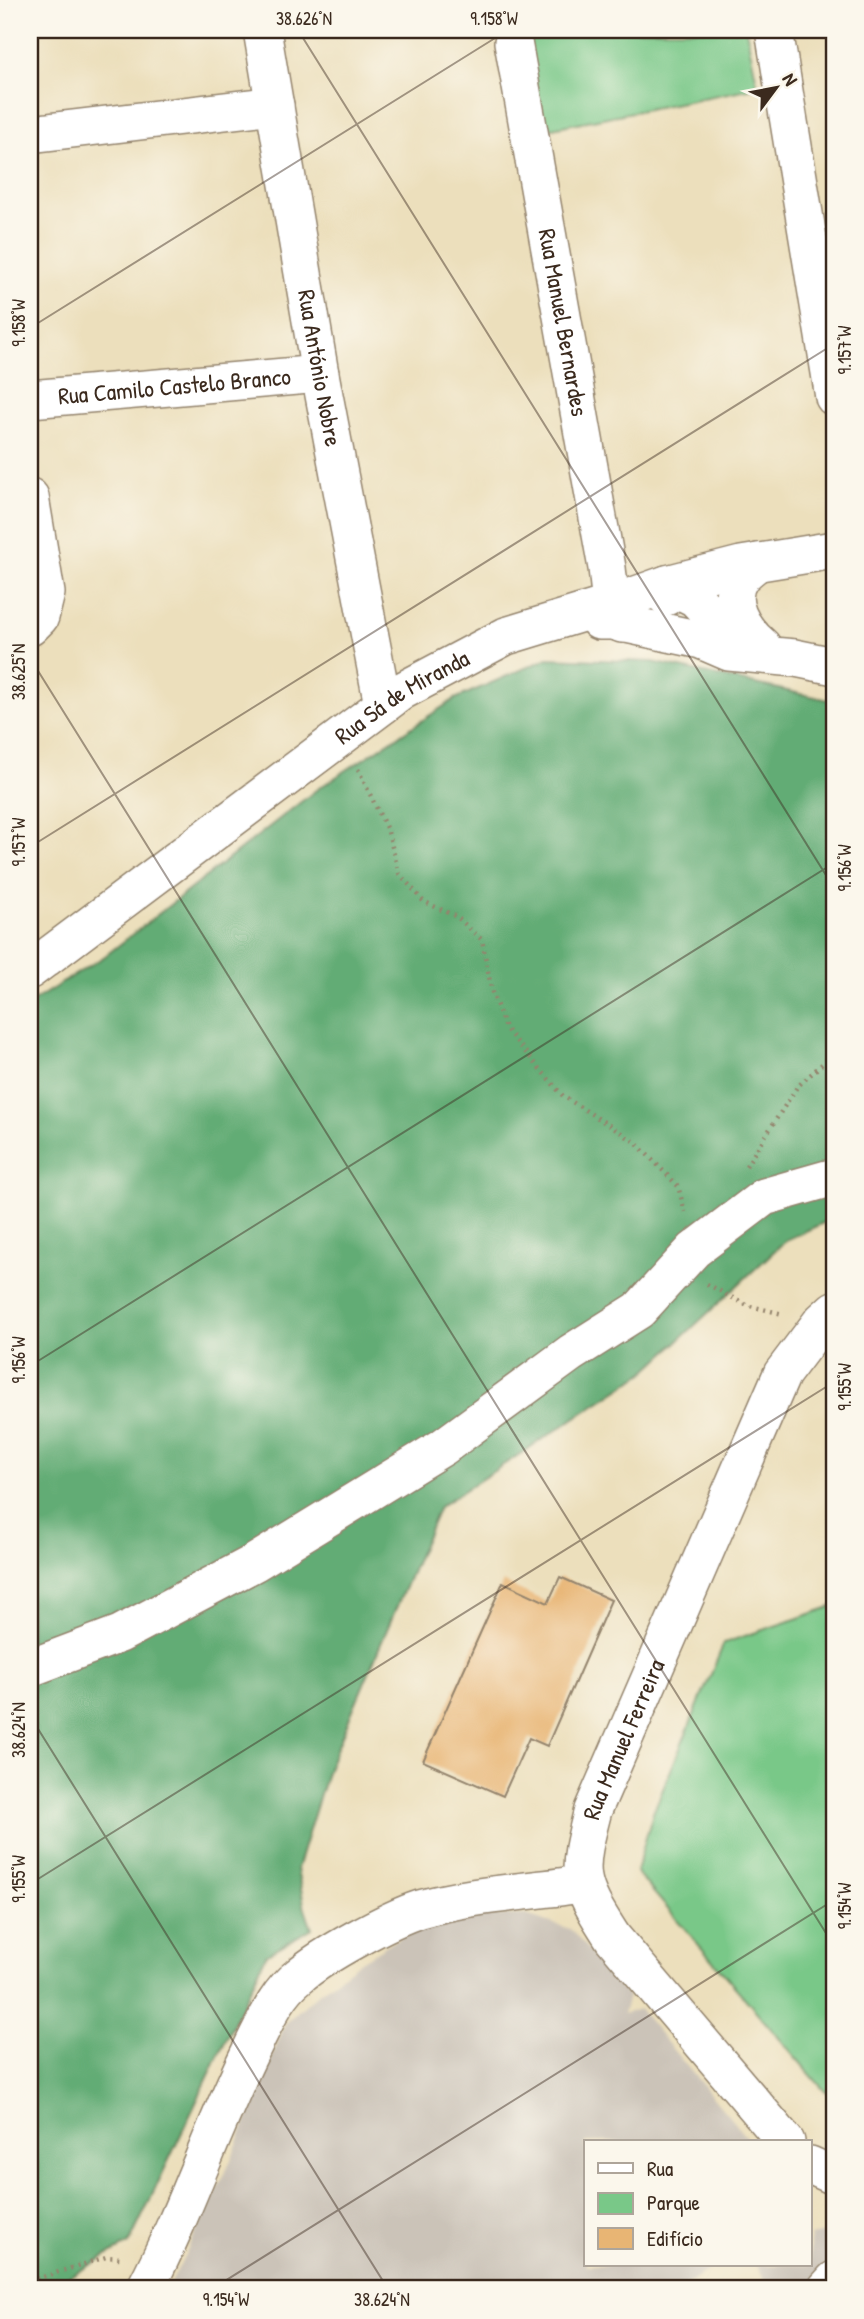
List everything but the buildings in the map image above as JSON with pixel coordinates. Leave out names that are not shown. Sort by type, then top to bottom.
[{"type":"street","name":"Rua António Nobre","points":[[262,30],[320,374],[383,705]]},
{"type":"street","points":[[774,30],[824,274],[834,397]]},
{"type":"street","name":"Rua Manuel Bernardes","points":[[513,42],[617,614]]},
{"type":"street","points":[[30,134],[275,105]]},
{"type":"street","name":"Rua Camilo Castelo Branco","points":[[30,399],[320,374]]},
{"type":"street","points":[[30,497],[46,593],[40,617],[30,627]]},
{"type":"street","points":[[617,614],[667,584],[758,562],[834,550]]},
{"type":"street","points":[[758,562],[741,576],[734,589],[738,618],[749,634],[780,654]]},
{"type":"street","points":[[667,584],[665,602],[669,617],[701,640]]},
{"type":"street","points":[[667,584],[695,598],[722,627],[749,643],[780,654],[834,666]]},
{"type":"street","points":[[617,614],[701,640],[729,652],[780,654]]},
{"type":"street","name":"Rua Sá de Miranda","points":[[30,970],[401,691],[506,636],[557,620],[617,614]]},
{"type":"street","points":[[30,1668],[120,1634],[254,1563],[443,1447],[571,1353],[639,1310],[685,1259],[764,1197],[827,1179],[834,1181]]},
{"type":"street","name":"Rua Manuel Ferreira","points":[[784,2140],[613,1938],[582,1884],[581,1856],[593,1810],[782,1374],[828,1316]]},
{"type":"street","points":[[153,2274],[234,2083],[271,2011],[297,1976],[351,1943],[418,1910],[473,1897],[582,1884]]},
{"type":"street","points":[[812,2166],[834,2176]]},
{"type":"street","points":[[826,2289],[834,2280]]},
{"type":"path","points":[[513,42],[609,30]]},
{"type":"path","points":[[341,737],[388,832],[399,873],[423,901],[457,917],[482,940],[492,992],[505,1028],[563,1096],[634,1141],[678,1186],[685,1259],[746,1305],[828,1316]]},
{"type":"path","points":[[742,1173],[797,1087],[834,1053]]},
{"type":"path","points":[[30,2281],[106,2257],[153,2274]]},
{"type":"shaded area","points":[[488,1915],[526,1915],[570,1929],[628,1996],[623,2014],[639,2009],[748,2140],[584,2140],[584,2266],[715,2266],[679,2289],[168,2289],[228,2167],[286,2022],[361,1961],[402,1936],[432,1924]]},
{"type":"shaded area","points":[[834,2231],[834,2289],[768,2289],[757,2266],[812,2266],[812,2236]]},
{"type":"green space","points":[[522,30],[746,30],[758,87],[542,130]]},
{"type":"green space","points":[[548,658],[653,662],[834,701],[834,1218],[786,1240],[645,1372],[439,1507],[329,1766],[297,1869],[305,1909],[312,1928],[266,1955],[129,2244],[46,2289],[30,2289],[30,1003],[105,956],[316,790],[455,699]]},
{"type":"green space","points":[[834,1606],[834,2096],[823,2089],[636,1872],[653,1813],[724,1643]]}]
